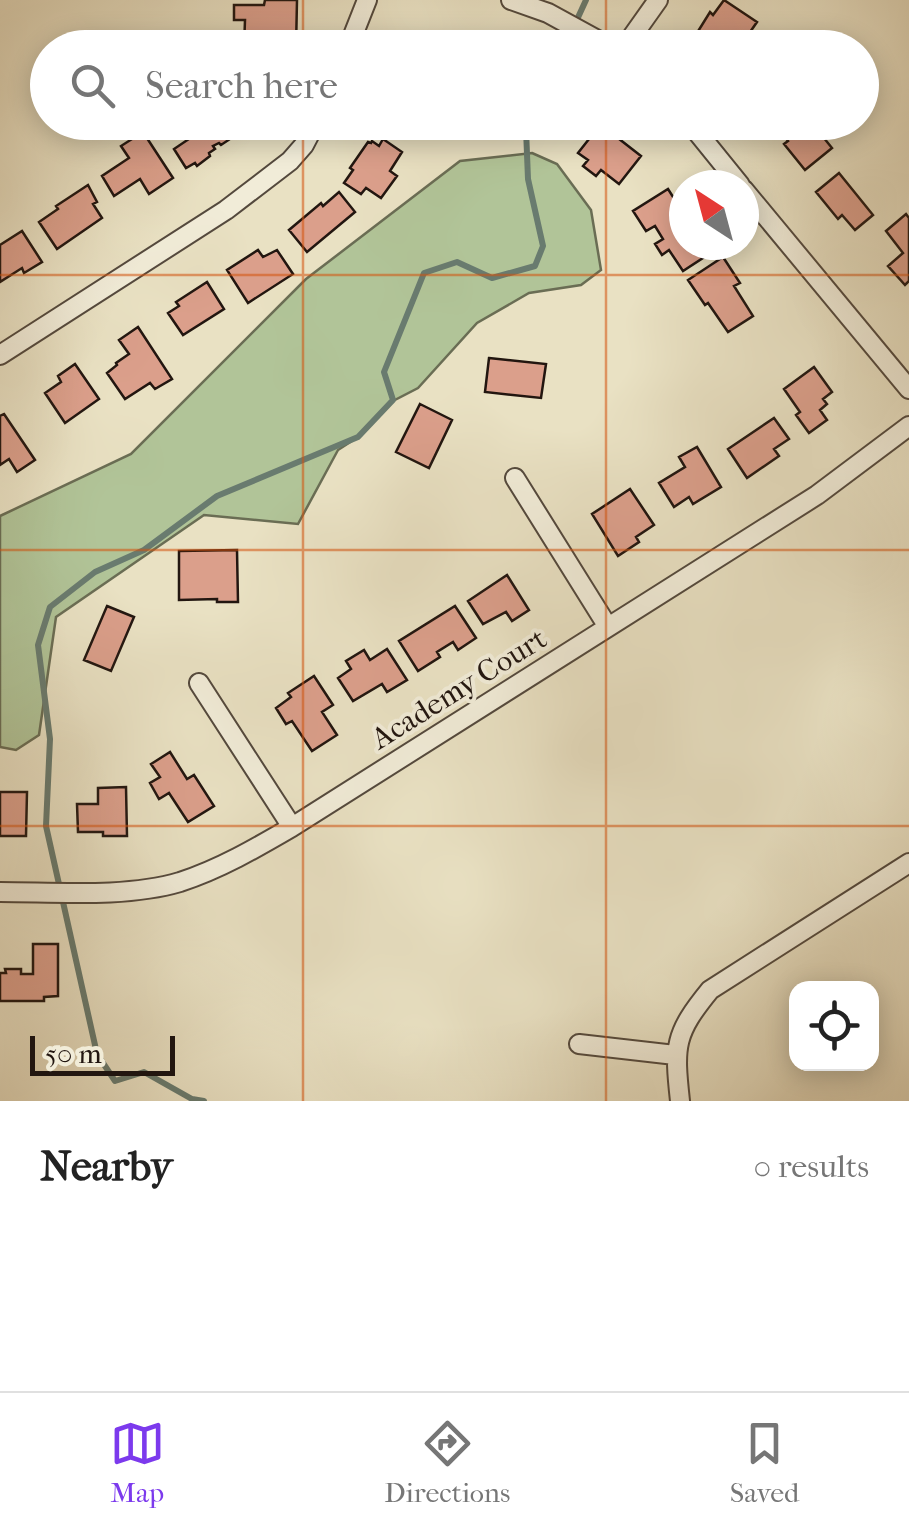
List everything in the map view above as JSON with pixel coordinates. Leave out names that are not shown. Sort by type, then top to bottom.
[{"type":"street","points":[[355,30],[367,0]]},
{"type":"street","points":[[512,0],[581,30]]},
{"type":"street","points":[[637,30],[658,0]]},
{"type":"street","points":[[0,355],[226,210],[290,162],[307,140]]},
{"type":"street","points":[[703,140],[728,170]]},
{"type":"street","points":[[759,208],[909,389]]},
{"type":"street","name":"Academy Court","points":[[0,892],[119,892],[177,883],[234,861],[817,495],[909,426]]},
{"type":"street","points":[[514,478],[608,627]]},
{"type":"street","points":[[200,682],[292,827]]},
{"type":"street","points":[[680,1101],[675,1054],[686,1019],[710,990],[909,863]]},
{"type":"street","points":[[578,1044],[675,1054]]},
{"type":"green space","points":[[532,153],[557,164],[591,210],[601,270],[581,285],[529,293],[477,323],[418,388],[393,401],[358,437],[338,450],[298,524],[204,515],[56,617],[39,735],[16,750],[0,747],[0,516],[131,454],[306,279],[460,161]]},
{"type":"building","points":[[265,0],[297,0],[296,30],[245,30],[245,20],[234,20],[234,5],[264,5]]},
{"type":"building","points":[[724,0],[757,22],[751,30],[699,30],[710,12],[713,15]]},
{"type":"building","points":[[130,140],[148,140],[173,178],[149,194],[140,179],[114,196],[102,176],[129,158],[121,146]]},
{"type":"building","points":[[187,140],[228,140],[213,146],[210,156],[197,166],[195,163],[186,168],[174,149]]},
{"type":"building","points":[[384,140],[402,152],[390,171],[397,176],[381,198],[366,188],[361,194],[344,183],[368,142],[379,146]]},
{"type":"building","points":[[588,140],[620,140],[641,156],[619,184],[601,170],[596,176],[583,166],[588,160],[578,153]]},
{"type":"building","points":[[826,140],[832,148],[805,170],[784,144]]},
{"type":"building","points":[[839,173],[873,215],[855,230],[842,215],[838,219],[816,192]]},
{"type":"building","points":[[88,185],[102,218],[57,249],[39,222]]},
{"type":"building","points":[[668,189],[669,250],[662,255],[655,244],[663,239],[655,226],[646,231],[633,211]]},
{"type":"building","points":[[339,192],[355,212],[307,252],[289,230]]},
{"type":"building","points":[[906,214],[909,281],[905,285],[888,266],[903,253],[886,231]]},
{"type":"building","points":[[22,231],[42,262],[24,273],[22,268],[0,282],[0,245]]},
{"type":"building","points":[[258,250],[263,257],[277,250],[293,274],[248,303],[227,270]]},
{"type":"building","points":[[676,260],[700,260],[683,271]]},
{"type":"building","points":[[718,260],[725,260],[740,283],[734,286],[753,316],[728,332],[688,280]]},
{"type":"building","points":[[207,282],[224,309],[183,335],[168,313],[179,306],[176,302]]},
{"type":"building","points":[[138,327],[172,379],[155,389],[150,383],[125,399],[107,373],[129,354],[119,340]]},
{"type":"building","points":[[489,358],[546,364],[541,398],[485,392]]},
{"type":"building","points":[[75,364],[99,399],[65,423],[45,393],[61,382],[58,376]]},
{"type":"building","points":[[814,367],[832,392],[823,399],[827,404],[820,410],[827,420],[809,433],[784,389]]},
{"type":"building","points":[[420,404],[452,420],[429,468],[396,452]]},
{"type":"building","points":[[4,414],[35,460],[17,472],[9,459],[0,465],[0,416]]},
{"type":"building","points":[[774,418],[789,439],[774,449],[779,456],[747,478],[728,449]]},
{"type":"building","points":[[697,447],[721,487],[693,504],[689,497],[674,507],[659,483],[685,467],[679,457]]},
{"type":"building","points":[[630,489],[654,525],[636,537],[639,542],[618,556],[592,514]]},
{"type":"building","points":[[237,550],[238,602],[179,600],[179,551]]},
{"type":"building","points":[[507,575],[529,610],[512,621],[506,612],[483,624],[468,601]]},
{"type":"building","points":[[107,606],[134,617],[111,671],[84,660]]},
{"type":"building","points":[[455,606],[476,638],[458,650],[453,642],[437,652],[440,657],[418,671],[399,641]]},
{"type":"building","points":[[387,649],[407,680],[387,692],[382,684],[353,701],[338,678],[351,669],[346,661],[364,650],[370,660]]},
{"type":"building","points":[[314,676],[333,705],[322,712],[337,735],[312,751],[292,721],[286,724],[276,708],[291,697],[288,693]]},
{"type":"building","points":[[170,752],[187,779],[194,775],[214,806],[188,822],[169,793],[159,799],[150,783],[160,777],[151,764]]},
{"type":"building","points":[[126,787],[127,836],[78,832],[77,804],[98,804],[98,788]]},
{"type":"building","points":[[0,792],[27,792],[26,836],[0,836]]},
{"type":"building","points":[[33,944],[58,944],[58,996],[44,997],[44,1001],[0,1001],[0,973],[21,969],[21,974],[33,974]]},
{"type":"waterway","points":[[572,30],[586,0]]},
{"type":"waterway","points":[[204,1101],[192,1099],[144,1072],[115,1081],[97,1054],[46,826],[50,739],[38,645],[50,607],[95,572],[144,550],[217,496],[358,437],[393,400],[384,372],[424,273],[457,262],[492,278],[535,266],[543,246],[528,179],[526,140]]}]
